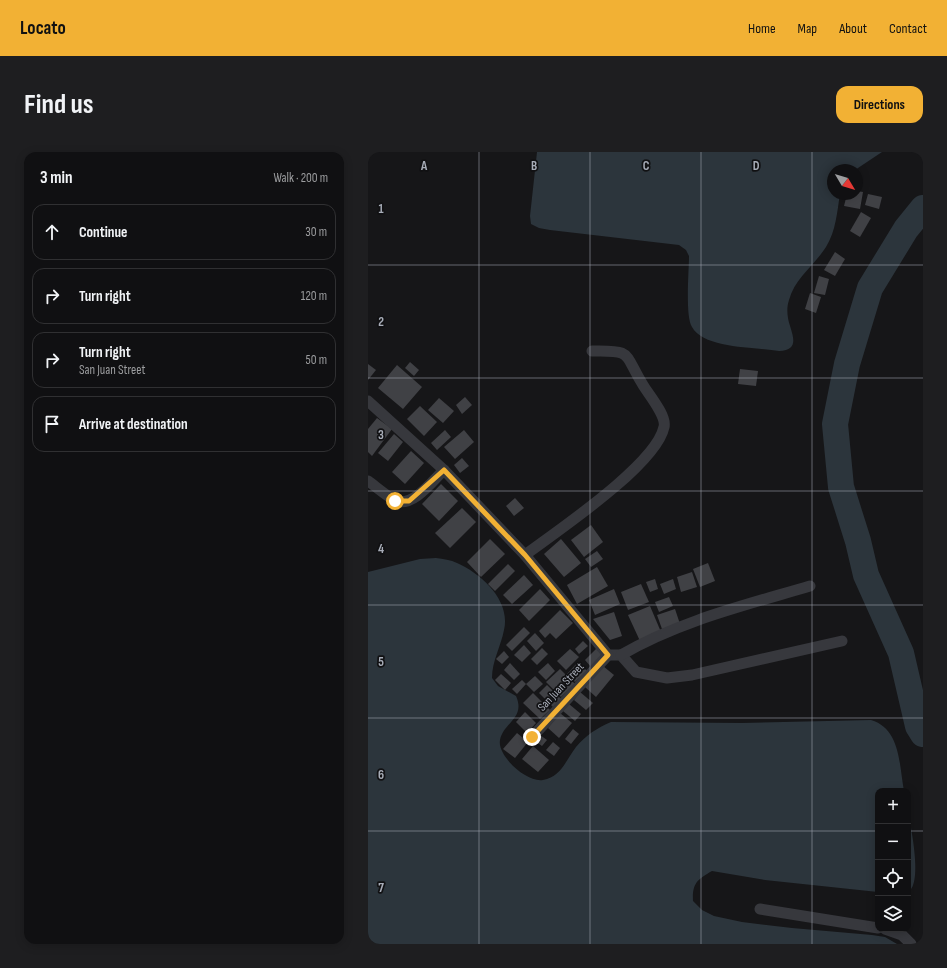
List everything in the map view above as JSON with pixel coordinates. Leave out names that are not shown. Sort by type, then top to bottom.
[{"type":"street","points":[[525,555],[608,494],[644,459],[660,439],[665,426],[664,417],[636,374],[629,358],[615,350],[592,351]]},
{"type":"street","points":[[368,401],[444,470],[525,555],[608,655],[621,655],[644,642],[681,627],[736,607],[810,586]]},
{"type":"street","points":[[368,481],[395,501],[404,502],[413,498],[444,470]]},
{"type":"street","points":[[621,655],[636,672],[667,678],[692,675],[842,641]]},
{"type":"street","name":"San Juan Street","points":[[532,737],[608,655]]},
{"type":"street","points":[[760,909],[875,928]]},
{"type":"street","points":[[894,932],[902,935],[911,944]]},
{"type":"shaded area","points":[[537,152],[882,152],[863,165],[827,164],[827,200],[839,200],[834,228],[826,247],[800,279],[788,302],[787,311],[793,344],[786,350],[779,351],[732,346],[719,343],[698,334],[692,327],[689,313],[689,256],[686,250],[679,245],[539,228],[531,224],[530,216]]},
{"type":"shaded area","points":[[436,558],[455,562],[485,581],[499,599],[505,619],[503,636],[493,666],[492,678],[498,686],[516,696],[518,704],[516,715],[502,734],[500,746],[503,753],[514,767],[536,780],[549,778],[559,772],[576,747],[588,735],[596,729],[611,722],[742,723],[871,720],[881,725],[888,731],[897,749],[904,788],[875,788],[875,892],[765,880],[712,871],[697,882],[694,890],[693,901],[702,910],[714,916],[742,922],[872,935],[885,937],[897,944],[368,944],[368,572],[420,559]]},
{"type":"shaded area","points":[[911,830],[915,855],[915,878],[911,888]]},
{"type":"building","points":[[868,194],[882,197],[879,209],[865,205]]},
{"type":"building","points":[[846,200],[862,200],[860,209],[844,206]]},
{"type":"building","points":[[861,212],[871,218],[860,237],[850,231]]},
{"type":"building","points":[[835,252],[845,259],[835,276],[824,270]]},
{"type":"building","points":[[819,276],[829,279],[825,295],[814,293]]},
{"type":"building","points":[[810,293],[821,297],[816,313],[805,309]]},
{"type":"building","points":[[410,362],[419,370],[414,376],[405,368]]},
{"type":"building","points":[[368,364],[376,370],[368,380]]},
{"type":"building","points":[[397,365],[422,387],[403,409],[378,388]]},
{"type":"building","points":[[740,369],[758,371],[756,386],[738,384]]},
{"type":"building","points":[[465,397],[472,405],[462,414],[456,405]]},
{"type":"building","points":[[439,398],[454,411],[443,423],[428,410]]},
{"type":"building","points":[[420,406],[437,422],[424,436],[407,419]]},
{"type":"building","points":[[377,418],[392,429],[372,456],[368,452],[368,429]]},
{"type":"building","points":[[445,430],[451,437],[437,450],[431,443]]},
{"type":"building","points":[[464,430],[474,442],[455,459],[444,447]]},
{"type":"building","points":[[394,434],[403,442],[388,461],[378,453]]},
{"type":"building","points":[[411,451],[424,463],[405,484],[392,472]]},
{"type":"building","points":[[462,458],[469,466],[460,473],[454,465]]},
{"type":"building","points":[[441,484],[458,501],[439,521],[422,504]]},
{"type":"building","points":[[515,498],[524,508],[514,516],[506,506]]},
{"type":"building","points":[[462,508],[476,522],[450,548],[435,533]]},
{"type":"building","points":[[591,525],[603,542],[584,557],[571,540]]},
{"type":"building","points":[[490,539],[505,554],[481,577],[467,562]]},
{"type":"building","points":[[561,539],[581,563],[564,577],[544,554]]},
{"type":"building","points":[[597,551],[603,559],[591,567],[585,559]]},
{"type":"building","points":[[708,563],[715,581],[700,587],[693,569]]},
{"type":"building","points":[[508,564],[515,571],[495,591],[488,584]]},
{"type":"building","points":[[597,567],[608,586],[577,604],[567,585]]},
{"type":"building","points":[[692,572],[697,587],[681,592],[677,577]]},
{"type":"building","points":[[524,575],[533,585],[512,604],[503,595]]},
{"type":"building","points":[[655,579],[658,589],[650,592],[646,582]]},
{"type":"building","points":[[673,579],[676,589],[664,594],[660,584]]},
{"type":"building","points":[[641,584],[649,602],[628,610],[621,592]]},
{"type":"building","points":[[540,589],[550,600],[529,621],[519,610]]},
{"type":"building","points":[[614,589],[620,604],[595,615],[589,600]]},
{"type":"building","points":[[669,597],[673,606],[659,612],[655,602]]},
{"type":"building","points":[[650,606],[661,632],[640,641],[628,615]]},
{"type":"building","points":[[675,609],[680,624],[662,629],[657,615]]},
{"type":"building","points":[[560,610],[573,623],[556,639],[550,633],[545,638],[539,631]]},
{"type":"building","points":[[614,612],[622,636],[610,640],[593,619]]},
{"type":"building","points":[[524,627],[530,633],[512,651],[506,645]]},
{"type":"building","points":[[535,633],[544,643],[536,651],[527,641]]},
{"type":"building","points":[[583,641],[588,646],[579,654],[575,649]]},
{"type":"building","points":[[524,645],[531,653],[522,662],[514,655]]},
{"type":"building","points":[[598,647],[604,654],[591,667],[585,660]]},
{"type":"building","points":[[542,648],[548,654],[537,665],[531,659]]},
{"type":"building","points":[[570,649],[579,657],[566,670],[557,661]]},
{"type":"building","points":[[504,651],[509,657],[502,664],[496,659]]},
{"type":"building","points":[[578,662],[587,671],[575,682],[567,674]]},
{"type":"building","points":[[510,663],[520,674],[514,680],[504,670]]},
{"type":"building","points":[[548,663],[555,671],[546,680],[538,672]]},
{"type":"building","points":[[603,666],[614,675],[596,697],[585,687]]},
{"type":"building","points":[[560,669],[575,684],[561,697],[546,682]]},
{"type":"building","points":[[501,674],[511,683],[505,690],[495,680]]},
{"type":"building","points":[[535,676],[543,684],[534,692],[526,684]]},
{"type":"building","points":[[522,680],[526,684],[517,694],[512,689]]},
{"type":"building","points":[[547,685],[561,699],[553,707],[539,693]]},
{"type":"building","points":[[580,692],[593,703],[586,710],[574,700]]},
{"type":"building","points":[[533,693],[550,710],[540,719],[523,703]]},
{"type":"building","points":[[569,704],[581,714],[575,721],[563,711]]},
{"type":"building","points":[[525,712],[536,723],[527,733],[516,722]]},
{"type":"building","points":[[560,713],[572,723],[559,738],[548,728]]},
{"type":"building","points":[[573,729],[579,734],[571,744],[565,739]]},
{"type":"building","points":[[517,733],[528,742],[515,758],[503,749]]},
{"type":"building","points":[[540,735],[547,740],[542,746],[535,741]]},
{"type":"building","points":[[553,742],[560,748],[554,756],[546,750]]},
{"type":"building","points":[[533,746],[549,760],[538,772],[522,759]]},
{"type":"waterway","points":[[923,208],[906,229],[870,288],[847,364],[835,424],[841,487],[858,541],[866,575],[901,653],[918,726],[923,734]]},
{"type":"route","points":[[395,501],[409,501],[444,470],[525,555],[608,655],[532,737]]}]
